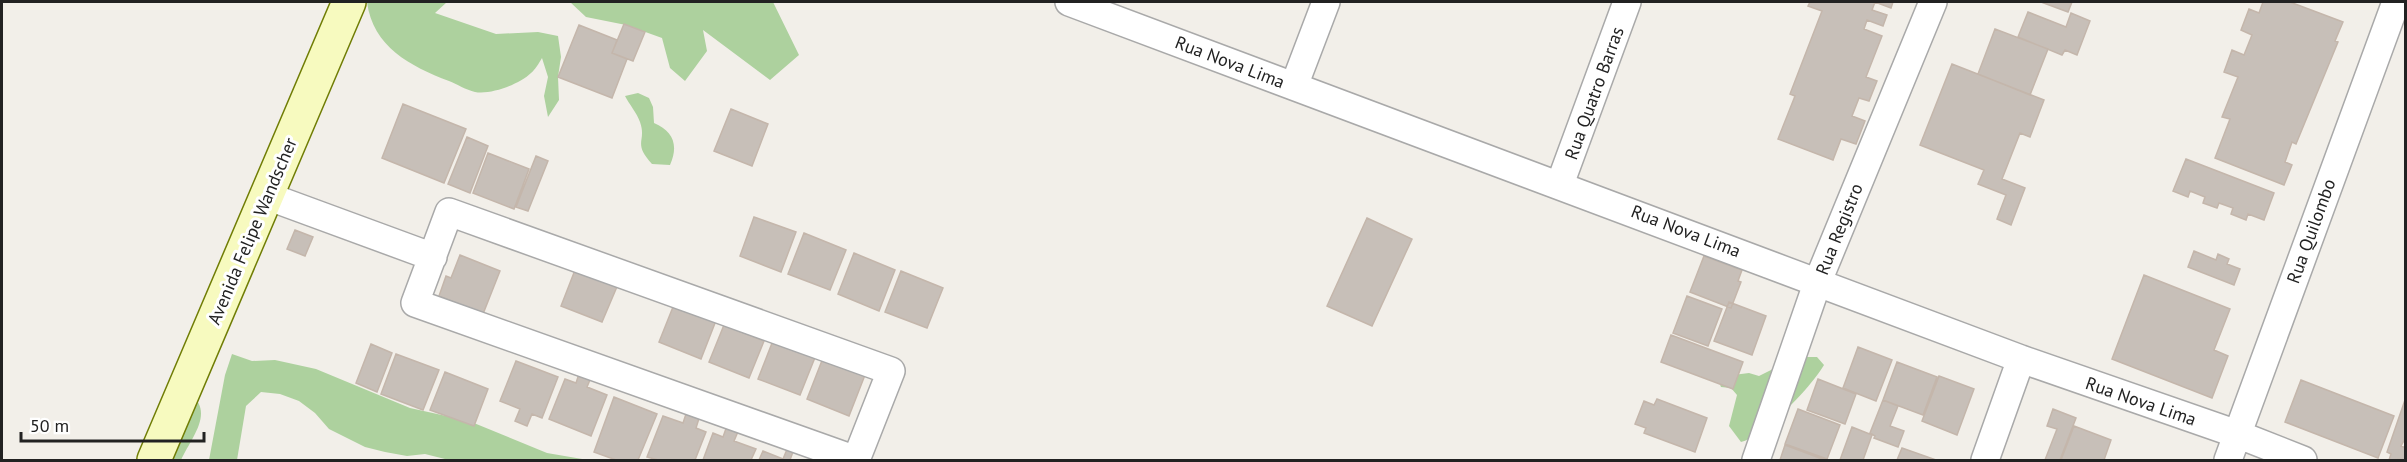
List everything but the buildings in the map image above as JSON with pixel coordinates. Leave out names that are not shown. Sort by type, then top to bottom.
[{"type":"street","name":"Avenida Felipe Wandscher","points":[[154,460],[349,2]]},
{"type":"street","name":"Rua Nova Lima","points":[[1069,2],[1560,184],[2021,359],[2236,434],[2303,460]]},
{"type":"street","points":[[1294,86],[1326,2]]},
{"type":"street","name":"Rua Quatro Barras","points":[[1560,184],[1627,2]]},
{"type":"street","name":"Rua Registro","points":[[1756,460],[1818,281],[1933,2]]},
{"type":"street","name":"Rua Quilombo","points":[[2228,460],[2396,2]]},
{"type":"street","points":[[267,196],[433,257]]},
{"type":"street","points":[[449,212],[891,371],[856,460],[415,303],[433,257],[449,212]]},
{"type":"street","points":[[1985,460],[2021,359]]},
{"type":"green space","points":[[367,2],[447,2],[435,13],[496,34],[538,32],[558,36],[561,57],[558,77],[559,100],[548,117],[544,96],[548,77],[542,58],[532,72],[520,81],[489,92],[468,90],[421,69],[385,43],[371,18]]},
{"type":"green space","points":[[570,2],[773,2],[799,55],[770,80],[703,30],[707,51],[685,81],[670,68],[662,38],[626,25],[586,17]]},
{"type":"green space","points":[[638,93],[649,98],[653,107],[654,123],[670,135],[674,151],[670,165],[652,164],[643,151],[640,122],[625,96]]},
{"type":"green space","points":[[232,354],[252,361],[275,360],[316,369],[410,408],[469,421],[547,453],[588,460],[449,460],[425,454],[407,456],[385,452],[365,447],[329,429],[315,413],[299,401],[280,394],[261,392],[246,406],[237,460],[209,460],[225,375]]},
{"type":"green space","points":[[1817,357],[1824,365],[1787,410],[1762,431],[1741,442],[1729,426],[1737,395],[1731,388],[1721,387],[1717,377],[1749,373],[1759,376],[1789,361]]},
{"type":"green space","points":[[190,394],[201,409],[199,426],[181,460],[159,460]]}]
